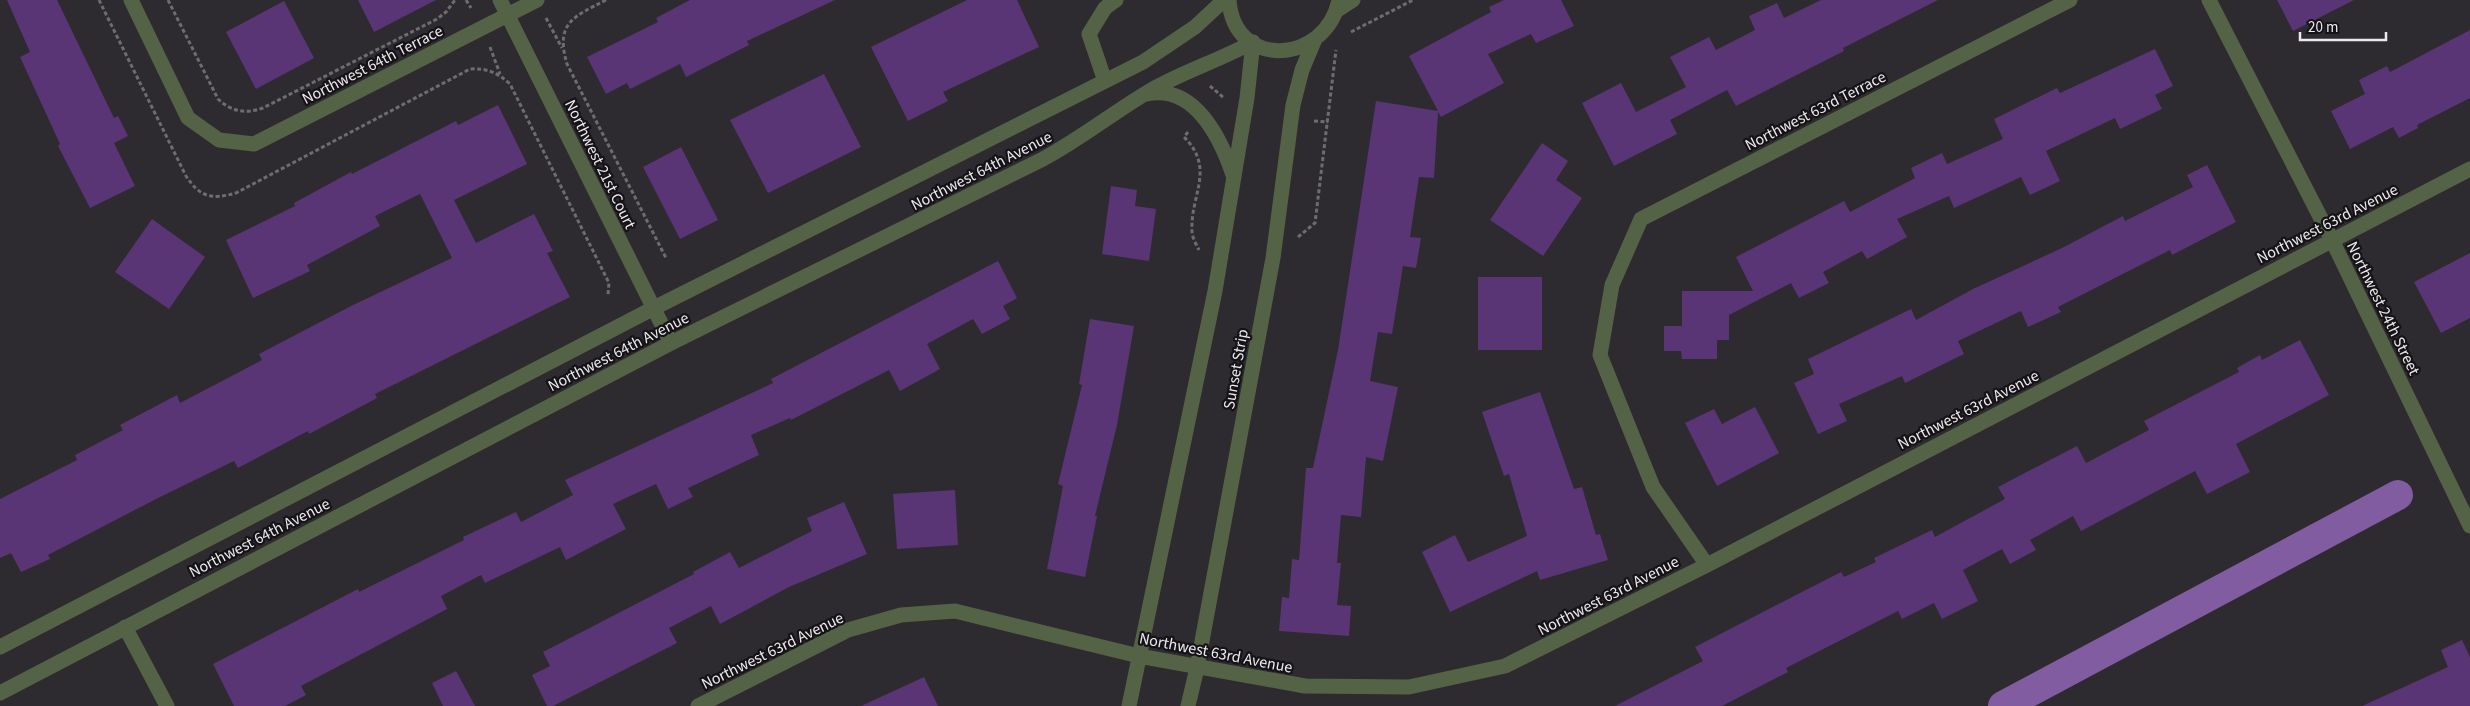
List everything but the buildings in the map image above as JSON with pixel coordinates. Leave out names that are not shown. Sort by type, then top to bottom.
[{"type":"street","name":"Northwest 64th Terrace","points":[[131,0],[188,118],[219,140],[254,144],[537,0]]},
{"type":"street","name":"Northwest 21st Court","points":[[500,0],[671,343]]},
{"type":"street","points":[[1105,81],[1089,34],[1106,8],[1116,0]]},
{"type":"street","name":"Northwest 64th Avenue","points":[[0,647],[654,308],[1105,81],[1167,48],[1195,28],[1224,0]]},
{"type":"street","points":[[1229,0],[1230,11],[1236,26],[1253,42],[1264,49],[1284,52],[1304,46],[1315,39],[1330,24],[1338,6],[1353,0]]},
{"type":"street","name":"Northwest 63rd Terrace","points":[[1708,564],[1653,487],[1600,355],[1612,285],[1641,219],[2070,0]]},
{"type":"street","name":"Northwest 24th Street","points":[[2209,0],[2332,240],[2470,526]]},
{"type":"street","name":"Sunset Strip","points":[[1188,706],[1198,668],[1273,258],[1293,105],[1302,70],[1315,39]]},
{"type":"street","points":[[1129,706],[1216,291],[1253,42]]},
{"type":"street","name":"Northwest 64th Avenue","points":[[0,693],[671,343],[1051,155],[1171,79],[1233,54],[1253,42]]},
{"type":"street","points":[[1143,95],[1157,92],[1168,94],[1193,107],[1218,135],[1234,178]]},
{"type":"street","name":"Northwest 63rd Avenue","points":[[698,706],[848,630],[901,615],[955,611],[1139,656],[1305,686],[1409,687],[1505,666],[1708,564],[2470,168]]},
{"type":"street","points":[[125,627],[167,706]]},
{"type":"path","points":[[99,0],[186,176],[195,189],[205,195],[220,197],[236,193],[470,69],[490,70],[501,75],[510,84],[609,283],[608,294]]},
{"type":"path","points":[[168,0],[218,99],[225,106],[244,112],[263,108],[437,19],[446,12],[455,0]]},
{"type":"path","points":[[537,0],[563,50]]},
{"type":"path","points":[[606,0],[571,20],[562,40],[563,50],[567,64],[666,258]]},
{"type":"path","points":[[1348,35],[1413,0]]},
{"type":"path","points":[[1315,223],[1335,60],[1341,42]]},
{"type":"path","points":[[1204,80],[1228,101]]},
{"type":"path","points":[[1190,131],[1184,137],[1191,144],[1201,167],[1191,232]]},
{"type":"waterway","points":[[2003,706],[2398,495]]}]
